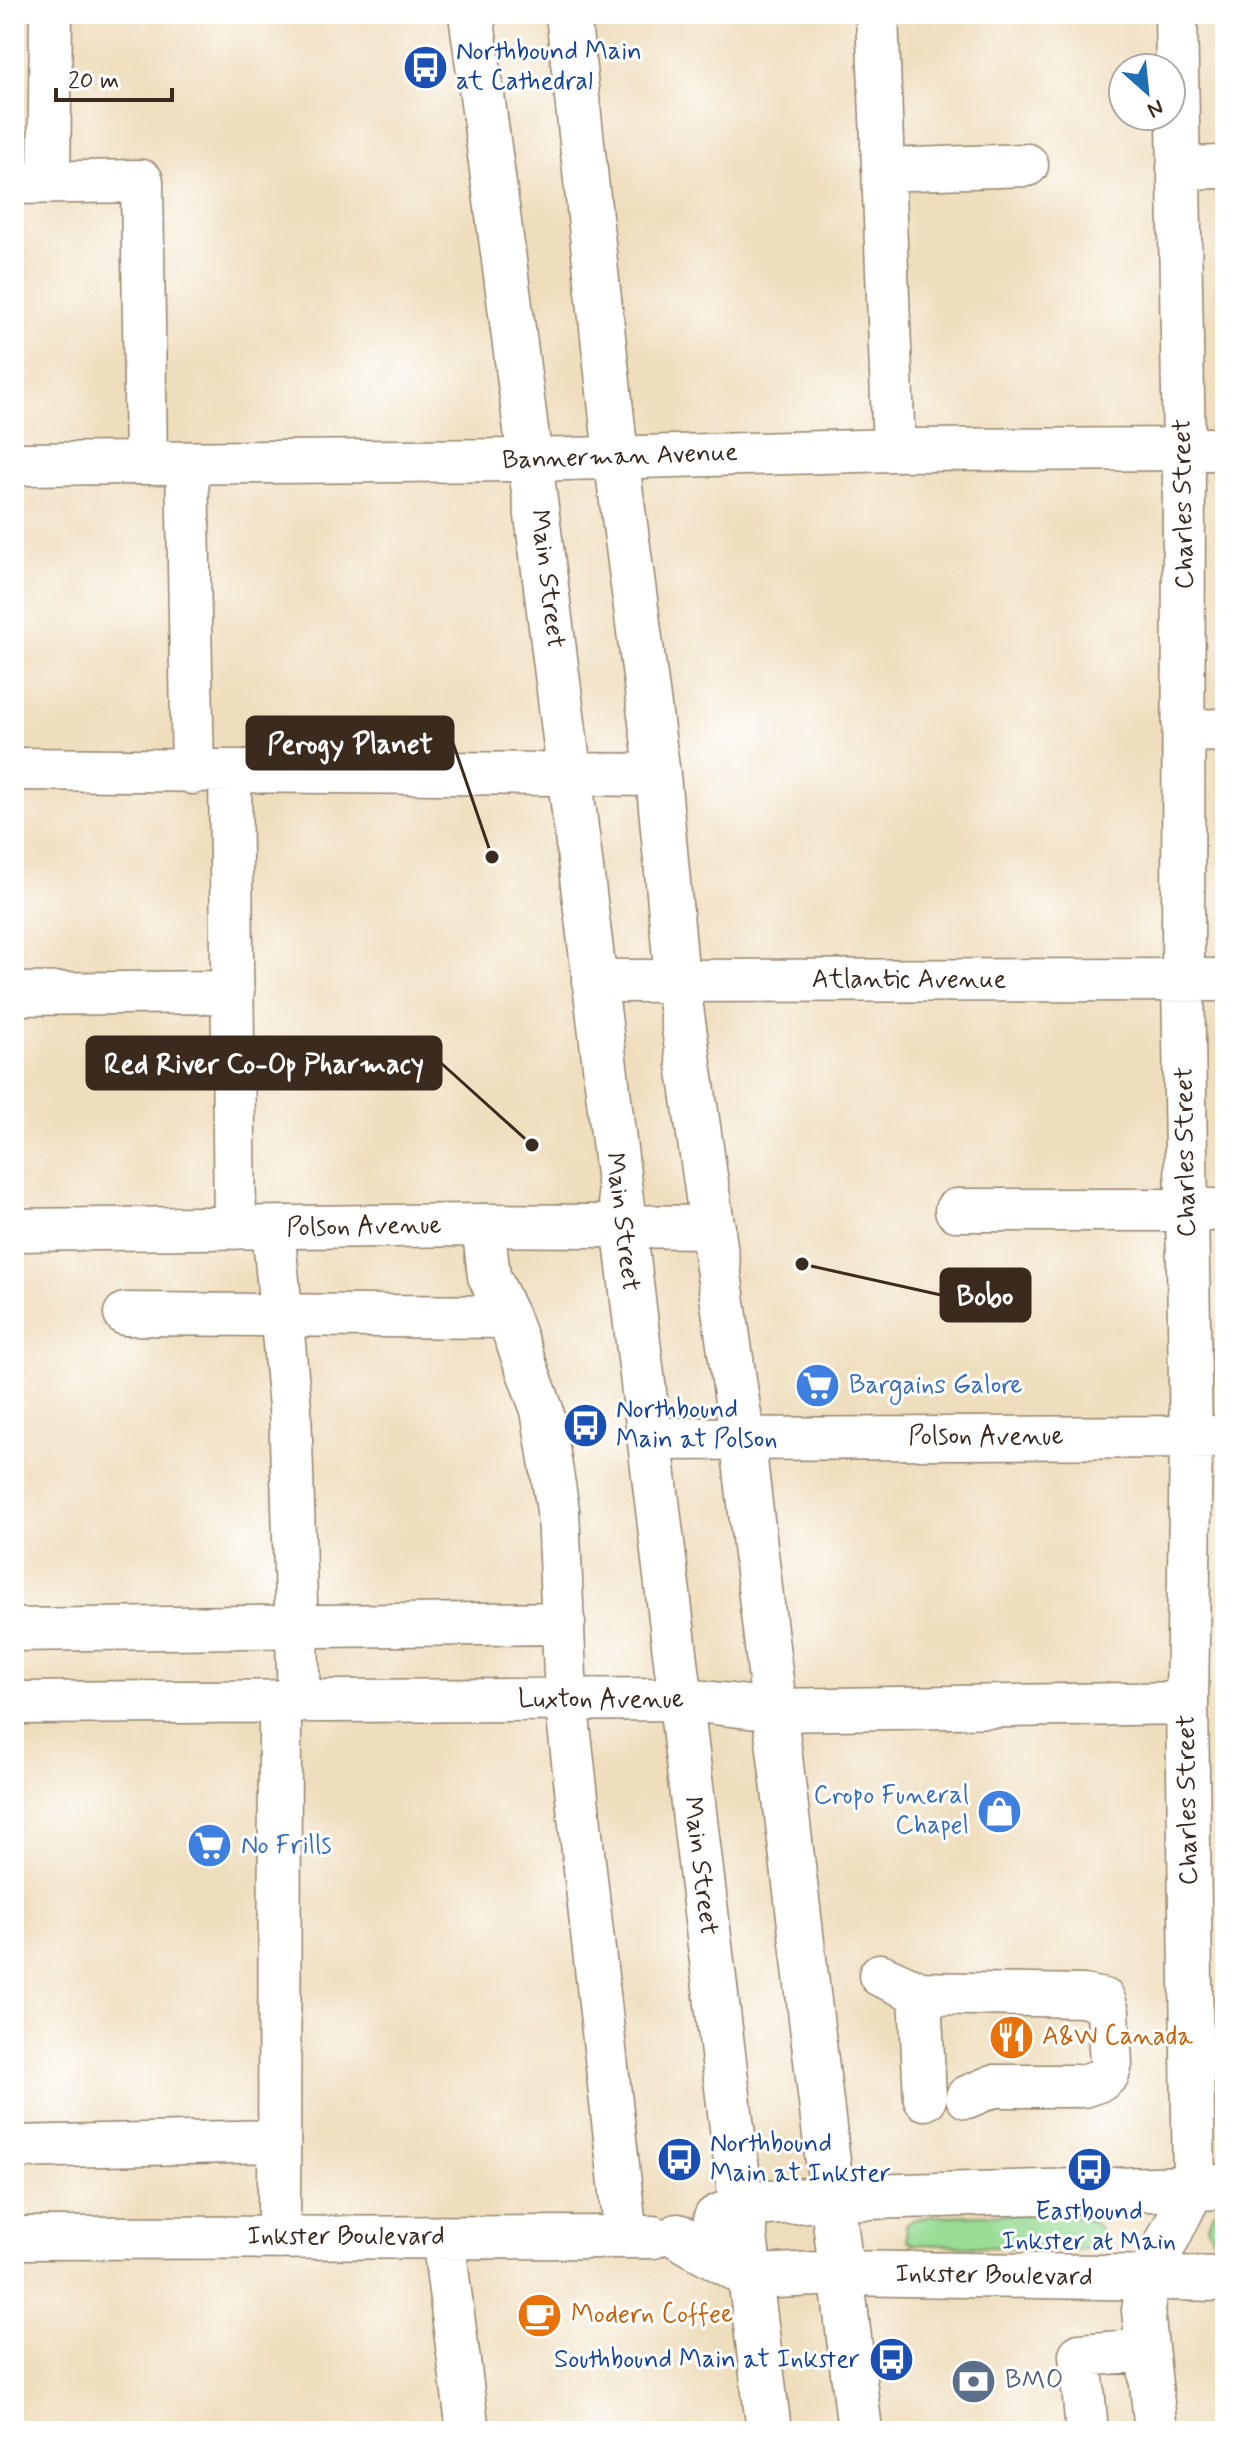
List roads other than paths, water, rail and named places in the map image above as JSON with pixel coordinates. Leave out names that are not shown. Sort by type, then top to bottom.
[{"type":"main road","name":"Main Street","points":[[471,14],[572,776],[622,1226],[769,2431]]},
{"type":"main road","points":[[568,14],[616,456],[658,775],[677,979],[742,1436],[860,2431]]},
{"type":"main road","name":"Inkster Boulevard","points":[[678,2236],[743,2205],[832,2198],[1210,2187]]},
{"type":"main road","points":[[678,2236],[751,2277]]},
{"type":"main road","name":"Inkster Boulevard","points":[[751,2277],[841,2273],[1225,2279]]},
{"type":"street","points":[[51,14],[32,182],[142,181],[146,463]]},
{"type":"street","points":[[877,14],[894,450]]},
{"type":"street","name":"Charles Street","points":[[1148,2279],[1210,2187],[1179,2081],[1202,1949],[1200,1682],[1208,1437],[1206,1210],[1183,982],[1206,731],[1184,450],[1176,14]]},
{"type":"street","points":[[883,170],[1027,165]]},
{"type":"street","points":[[1178,168],[1225,167]]},
{"type":"street","name":"Bannerman Avenue","points":[[14,464],[532,460],[894,450],[1225,449]]},
{"type":"street","points":[[187,463],[211,773],[254,1228],[283,1316],[299,1628],[290,1702],[278,2141],[279,2238]]},
{"type":"street","points":[[14,769],[658,775]]},
{"type":"street","name":"Atlantic Avenue","points":[[593,981],[1225,980]]},
{"type":"street","points":[[14,994],[233,992]]},
{"type":"street","points":[[956,1210],[1206,1210]]},
{"type":"street","points":[[483,1225],[489,1276],[508,1317],[542,1410],[558,1510],[566,1699],[626,2237]]},
{"type":"street","name":"Polson Avenue","points":[[14,1230],[483,1225],[714,1227]]},
{"type":"street","points":[[125,1314],[508,1317]]},
{"type":"street","name":"Polson Avenue","points":[[650,1439],[742,1436],[1208,1437]]},
{"type":"street","points":[[14,1630],[564,1623]]},
{"type":"street","name":"Luxton Avenue","points":[[14,1703],[679,1699],[774,1710],[1200,1682]]},
{"type":"street","points":[[1171,2000],[1202,1949]]},
{"type":"street","points":[[880,1975],[920,1993],[1083,1996],[1104,2000],[1108,2012],[1111,2064],[1108,2074],[1101,2080],[1083,2086],[993,2086],[967,2097]]},
{"type":"street","points":[[920,1993],[925,2099]]},
{"type":"street","points":[[14,2147],[278,2141]]},
{"type":"street","name":"Inkster Boulevard","points":[[14,2238],[678,2236]]},
{"type":"street","points":[[443,2237],[468,2431]]},
{"type":"street","points":[[1148,2279],[1143,2310],[1156,2431]]},
{"type":"street","points":[[1087,2431],[1080,2355],[1147,2350]]},
{"type":"place","name":"Northbound Main at Cathedral","points":[[425,67]]},
{"type":"place","name":"Perogy Planet","points":[[492,857]]},
{"type":"place","name":"Red River Co-Op Pharmacy","points":[[532,1145]]},
{"type":"place","name":"Bobo","points":[[802,1264]]},
{"type":"place","name":"Bargains Galore","points":[[818,1386]]},
{"type":"place","name":"Northbound Main at Polson","points":[[585,1425]]},
{"type":"place","name":"Cropo Funeral Chapel","points":[[1000,1811]]},
{"type":"place","name":"No Frills","points":[[210,1846]]},
{"type":"place","name":"A&W Canada","points":[[1011,2037]]},
{"type":"place","name":"Northbound Main at Inkster","points":[[679,2159]]},
{"type":"place","name":"Eastbound Inkster at Main","points":[[1089,2169]]},
{"type":"place","name":"Modern Coffee","points":[[540,2315]]},
{"type":"place","name":"Southbound Main at Inkster","points":[[891,2360]]},
{"type":"place","name":"BMO","points":[[974,2381]]}]
